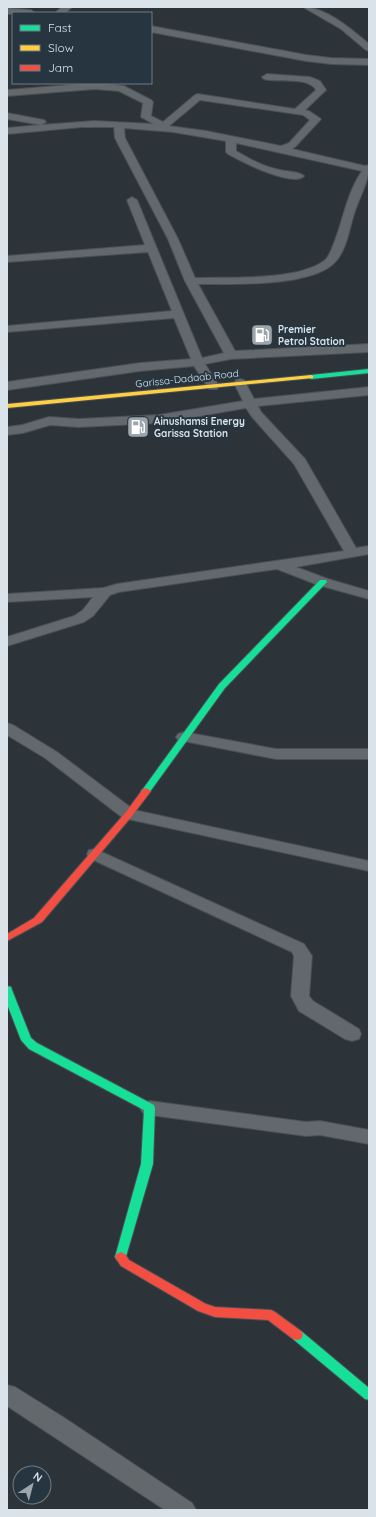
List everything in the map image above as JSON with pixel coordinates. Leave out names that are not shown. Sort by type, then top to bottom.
[{"type":"main road","name":"Garissa-Dadaab Road","points":[[7,406],[369,371]]},
{"type":"main road","points":[[7,938],[38,920],[129,814],[222,686],[323,582]]},
{"type":"main road","points":[[7,990],[26,1040],[33,1046],[150,1108],[147,1164],[121,1254],[121,1259],[125,1263],[202,1308],[215,1312],[271,1315],[282,1322],[369,1395]]},
{"type":"street","points":[[307,7],[344,27],[369,48]]},
{"type":"street","points":[[7,11],[19,12]]},
{"type":"street","points":[[152,30],[183,34],[215,42],[299,57],[330,61],[369,62]]},
{"type":"street","points":[[267,77],[307,80],[317,83],[321,90],[298,112]]},
{"type":"street","points":[[7,93],[96,84],[121,88],[148,102],[146,118],[162,127]]},
{"type":"street","points":[[162,127],[198,97],[306,113],[316,119],[292,145],[282,149]]},
{"type":"street","points":[[7,116],[70,125]]},
{"type":"street","points":[[120,124],[120,138],[173,239],[191,281],[231,355]]},
{"type":"street","points":[[7,131],[70,125],[120,124],[162,127],[282,149],[368,169],[354,199],[341,240],[330,262],[321,267],[294,276],[191,281]]},
{"type":"street","points":[[230,139],[231,152],[254,166],[278,174],[299,176]]},
{"type":"street","points":[[132,200],[198,362],[213,386]]},
{"type":"street","points":[[7,259],[152,248]]},
{"type":"street","points":[[7,329],[179,314]]},
{"type":"street","points":[[7,386],[140,367],[198,362],[231,355],[369,348]]},
{"type":"street","points":[[240,383],[256,414],[300,462],[352,553]]},
{"type":"street","points":[[7,432],[49,421],[79,423],[159,419],[251,403],[369,391]]},
{"type":"street","points":[[7,598],[105,592],[117,588],[279,565],[369,550]]},
{"type":"street","points":[[279,565],[323,582],[369,595]]},
{"type":"street","points":[[7,642],[79,619],[88,613],[105,592]]},
{"type":"street","points":[[7,728],[51,755],[129,814],[369,866]]},
{"type":"street","points":[[184,737],[276,754],[369,754]]},
{"type":"street","points":[[95,854],[298,948],[303,956],[300,996],[306,1006],[352,1034]]},
{"type":"street","points":[[150,1108],[306,1129],[320,1128],[369,1137]]},
{"type":"street","points":[[7,1394],[55,1424],[184,1510]]},
{"type":"traffic: fast","points":[[311,377],[369,371]]},
{"type":"traffic: fast","points":[[146,791],[222,686],[323,582]]},
{"type":"traffic: fast","points":[[7,990],[26,1040],[33,1046],[150,1108],[147,1164],[121,1257]]},
{"type":"traffic: fast","points":[[297,1335],[369,1395]]},
{"type":"traffic: slow","points":[[7,406],[311,377]]},
{"type":"traffic: jam","points":[[7,938],[38,920],[129,814],[146,791]]},
{"type":"traffic: jam","points":[[121,1257],[125,1263],[202,1308],[215,1312],[271,1315],[297,1335]]},
{"type":"place","name":"Premier Petrol Station","points":[[262,335]]},
{"type":"place","name":"Ainushamsi Energy Garissa Station","points":[[138,427]]}]
